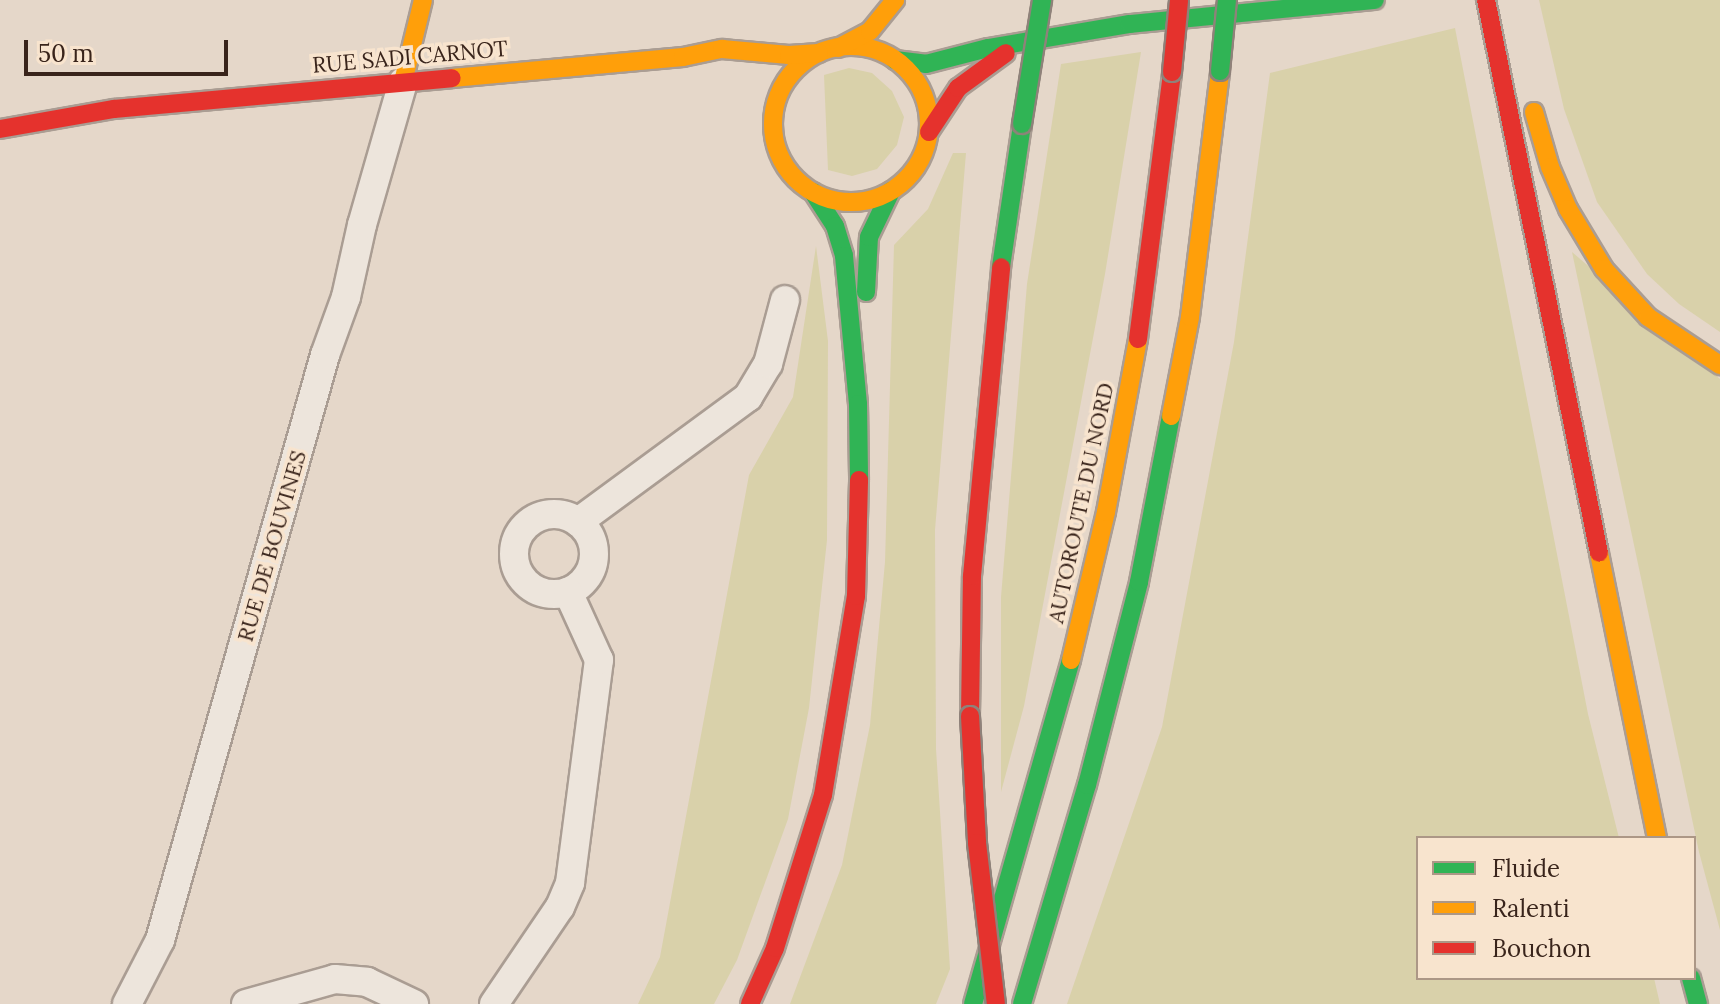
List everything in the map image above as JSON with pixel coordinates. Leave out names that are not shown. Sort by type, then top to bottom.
[{"type":"main road","points":[[403,82],[423,0]]},
{"type":"main road","points":[[774,118],[788,79],[819,53],[838,48],[870,31],[895,0]]},
{"type":"main road","points":[[996,1004],[977,843],[970,716],[970,623],[985,412],[1002,255],[1042,0]]},
{"type":"main road","name":"AUTOROUTE DU NORD","points":[[973,1004],[1057,717],[1109,499],[1143,314],[1179,0]]},
{"type":"main road","points":[[1022,1004],[1087,785],[1144,556],[1190,317],[1227,0]]},
{"type":"main road","points":[[838,48],[872,50],[895,60],[926,64],[988,48],[1130,24],[1375,0]]},
{"type":"main road","points":[[1486,0],[1657,836]]},
{"type":"main road","points":[[858,404],[869,237],[891,191],[919,163],[929,132],[944,105],[966,80],[1024,44]]},
{"type":"main road","name":"RUE SADI CARNOT","points":[[0,129],[90,112],[683,57],[733,49],[789,55],[819,53]]},
{"type":"main road","name":"RUE SADI CARNOT","points":[[683,57],[714,60],[733,67]]},
{"type":"main road","points":[[895,60],[921,91],[929,132]]},
{"type":"main road","points":[[750,1004],[775,948],[798,880],[832,755],[856,596],[860,496],[858,404],[842,247],[830,217],[813,192],[797,180],[780,156],[774,118],[760,91]]},
{"type":"main road","points":[[1530,93],[1559,188],[1604,269],[1648,317],[1682,343],[1720,365]]},
{"type":"main road","points":[[813,192],[847,202],[874,199],[891,191]]},
{"type":"main road","points":[[1692,980],[1698,1004]]},
{"type":"street","name":"RUE DE BOUVINES","points":[[127,1004],[160,940],[325,355],[346,297],[362,225],[403,82]]},
{"type":"street","points":[[578,522],[748,397],[768,364],[785,300]]},
{"type":"street","points":[[554,514],[578,522],[590,537],[594,555],[583,582],[568,592],[550,594],[533,589],[515,569],[513,551],[518,534],[537,517],[554,514]]},
{"type":"street","points":[[494,1004],[560,907],[570,883],[599,660],[568,592]]},
{"type":"street","points":[[246,1004],[335,979],[367,982],[414,1004]]},
{"type":"shaded area","points":[[1539,0],[1720,0],[1720,332],[1679,304],[1647,274],[1597,202],[1564,109]]},
{"type":"shaded area","points":[[1455,28],[1588,714],[1618,836],[1416,836],[1416,980],[1654,980],[1660,1004],[1067,1004],[1162,727],[1234,342],[1270,73]]},
{"type":"shaded area","points":[[1141,52],[1105,274],[1024,706],[1001,792],[1001,597],[1027,284],[1061,64]]},
{"type":"shaded area","points":[[849,68],[872,73],[892,91],[904,117],[897,145],[877,169],[852,176],[828,170],[824,75]]},
{"type":"shaded area","points":[[953,153],[966,153],[935,530],[936,749],[950,969],[936,1004],[790,1004],[842,865],[870,725],[885,562],[894,245],[928,209]]},
{"type":"shaded area","points":[[816,246],[828,341],[827,540],[809,708],[788,819],[737,960],[714,1004],[638,1004],[660,957],[749,475],[793,397]]},
{"type":"shaded area","points":[[1572,252],[1720,379],[1720,930],[1696,836]]},
{"type":"traffic: fast","points":[[1022,124],[1042,0]]},
{"type":"traffic: fast","points":[[1220,71],[1227,0]]},
{"type":"traffic: fast","points":[[895,60],[926,64],[988,48],[1130,24],[1375,0]]},
{"type":"traffic: fast","points":[[1001,267],[1022,124]]},
{"type":"traffic: fast","points":[[866,292],[869,237],[891,191]]},
{"type":"traffic: fast","points":[[813,192],[835,226],[844,256],[858,404],[859,480]]},
{"type":"traffic: fast","points":[[1022,1004],[1087,785],[1139,582],[1171,416]]},
{"type":"traffic: fast","points":[[973,1004],[1071,660]]},
{"type":"traffic: fast","points":[[1692,980],[1698,1004]]},
{"type":"traffic: slow","points":[[403,82],[423,0]]},
{"type":"traffic: slow","points":[[838,48],[870,31],[895,0]]},
{"type":"traffic: slow","points":[[851,46],[881,52],[906,69],[923,94],[929,124],[923,154],[906,179],[881,196],[851,202],[821,196],[796,179],[779,154],[773,124],[779,94],[796,69],[821,52],[851,46]]},
{"type":"traffic: slow","points":[[452,78],[683,57],[722,49],[789,55],[819,53]]},
{"type":"traffic: slow","points":[[1171,416],[1190,317],[1220,71]]},
{"type":"traffic: slow","points":[[1534,112],[1550,167],[1568,209],[1604,269],[1648,317],[1720,365]]},
{"type":"traffic: slow","points":[[1071,660],[1106,512],[1138,339]]},
{"type":"traffic: slow","points":[[1599,553],[1657,836]]},
{"type":"traffic: jam","points":[[1172,72],[1179,0]]},
{"type":"traffic: jam","points":[[1486,0],[1599,553]]},
{"type":"traffic: jam","points":[[929,132],[958,88],[1006,53]]},
{"type":"traffic: jam","points":[[1138,339],[1172,72]]},
{"type":"traffic: jam","points":[[0,129],[114,109],[452,78]]},
{"type":"traffic: jam","points":[[970,716],[972,576],[1001,267]]},
{"type":"traffic: jam","points":[[750,1004],[775,948],[823,795],[856,596],[859,480]]},
{"type":"traffic: jam","points":[[970,716],[977,843],[996,1004]]}]
